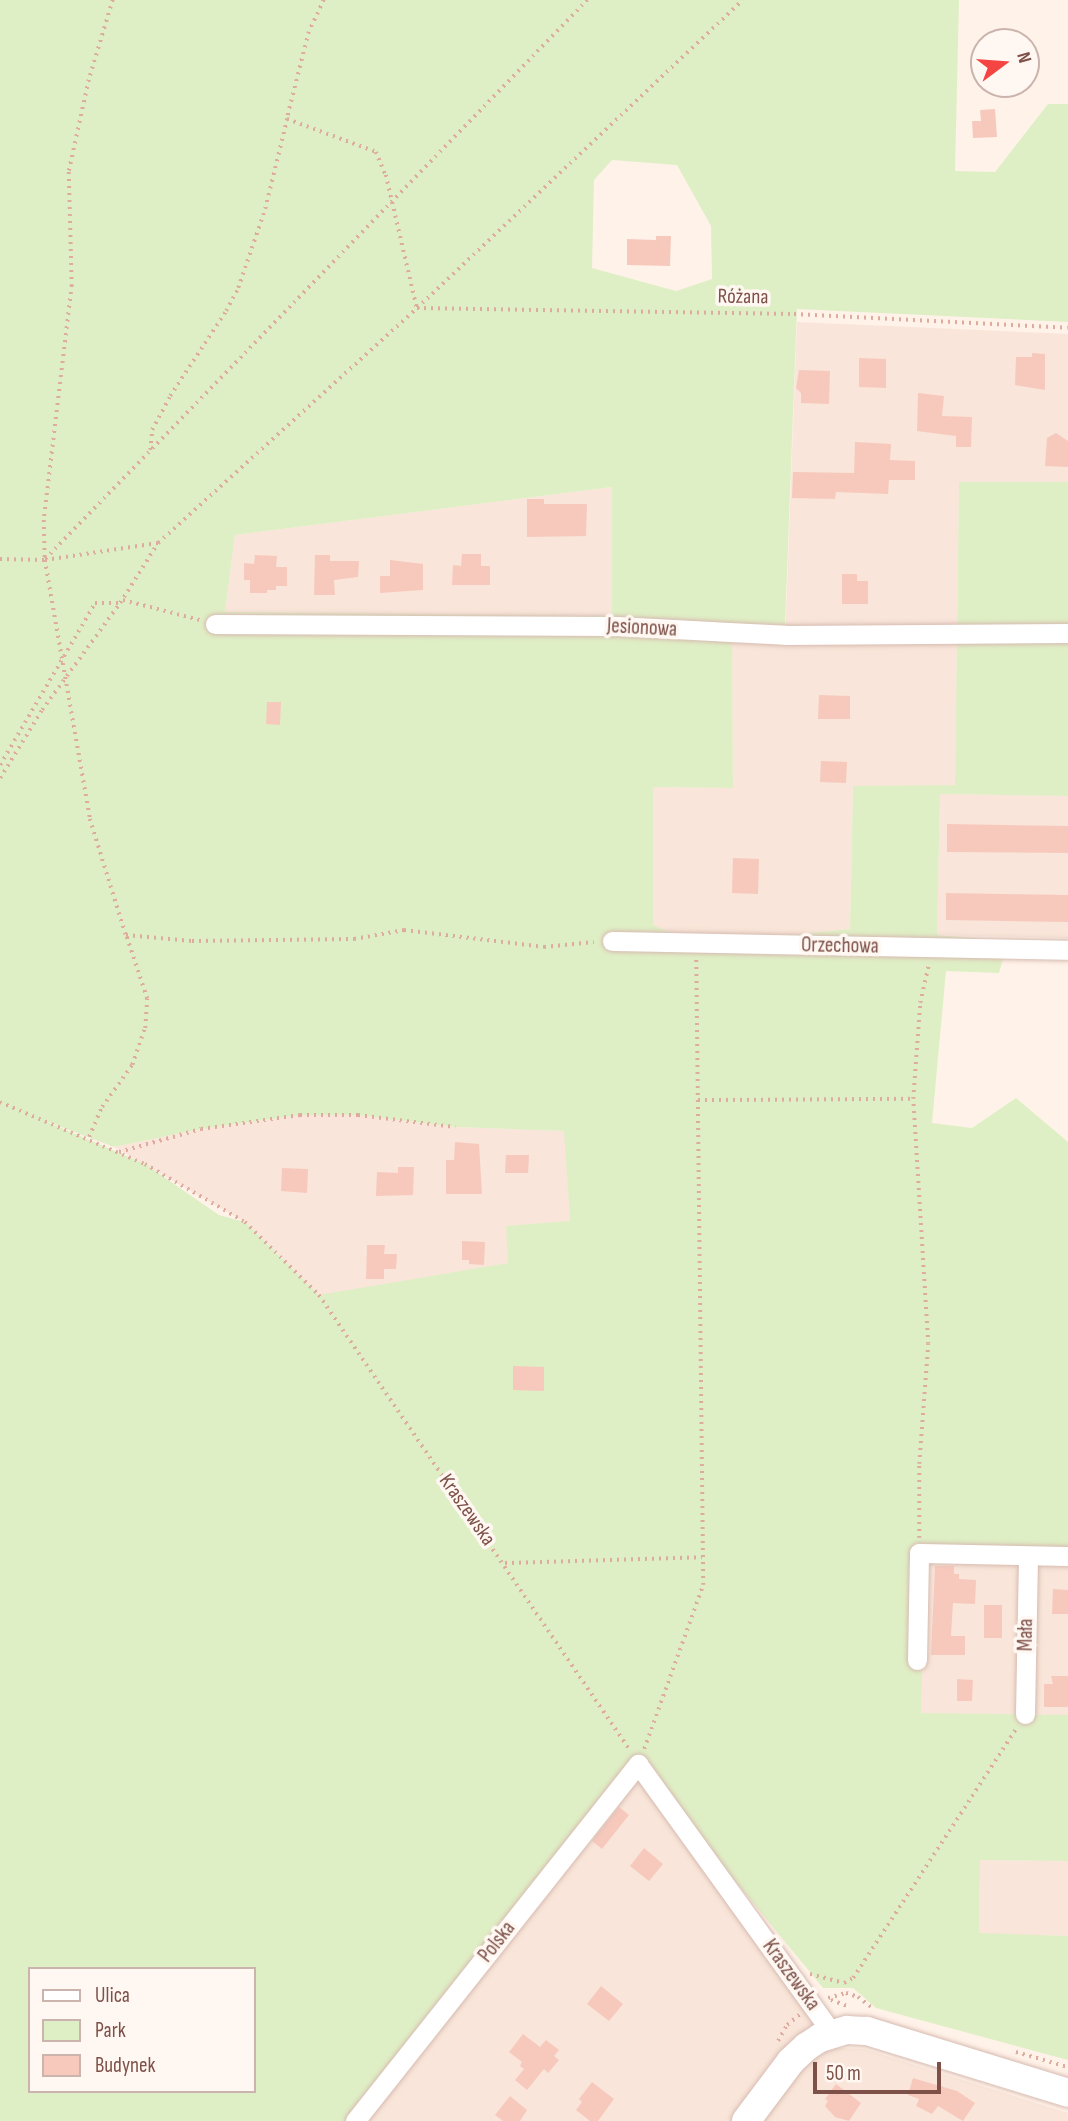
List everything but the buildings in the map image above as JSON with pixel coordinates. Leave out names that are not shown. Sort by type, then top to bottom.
[{"type":"street","name":"Jesionowa","points":[[215,624],[616,626],[785,635],[1068,633]]},
{"type":"street","name":"Orzechowa","points":[[612,941],[1068,950]]},
{"type":"street","points":[[917,1660],[919,1553],[1068,1556]]},
{"type":"street","name":"Mała","points":[[1025,1714],[1028,1556]]},
{"type":"street","name":"Kraszewska","points":[[639,1764],[832,2033]]},
{"type":"street","name":"Polska","points":[[355,2121],[639,1764]]},
{"type":"street","points":[[746,2121],[791,2061],[814,2042],[832,2033],[847,2030],[867,2031],[1068,2093]]},
{"type":"path","points":[[89,1137],[102,1107],[132,1065],[145,1028],[147,999],[90,820],[45,560],[44,520],[72,285],[69,172],[89,80],[113,0]]},
{"type":"path","points":[[150,451],[152,430],[170,396],[238,288],[265,209],[309,32],[324,0]]},
{"type":"path","points":[[45,560],[587,0]]},
{"type":"path","points":[[0,778],[65,677],[121,601],[158,542],[417,308],[743,0]]},
{"type":"path","points":[[287,119],[376,152],[393,201],[417,308]]},
{"type":"path","name":"Różana","points":[[417,308],[793,314],[1068,328]]},
{"type":"path","points":[[0,559],[45,560],[158,542]]},
{"type":"path","points":[[0,765],[95,603],[121,601],[215,624]]},
{"type":"path","points":[[126,935],[192,941],[354,939],[404,930],[544,947],[612,941]]},
{"type":"path","points":[[639,1764],[703,1586],[696,944]]},
{"type":"path","points":[[919,1553],[919,1464],[928,1344],[914,1099],[920,1003],[933,947]]},
{"type":"path","points":[[698,1100],[914,1099]]},
{"type":"path","name":"Kraszewska","points":[[0,1102],[145,1164],[245,1222],[319,1295],[505,1563],[639,1764]]},
{"type":"path","points":[[117,1152],[201,1129],[300,1115],[358,1115],[455,1127]]},
{"type":"path","points":[[505,1563],[702,1557]]},
{"type":"path","points":[[796,1982],[808,1973],[844,1983],[853,1978],[1025,1714]]},
{"type":"path","points":[[813,2004],[833,1995],[846,1993],[858,1997],[876,2011]]},
{"type":"shaded area","points":[[797,322],[1068,334],[1068,482],[959,482],[955,786],[853,786],[850,929],[696,944],[653,926],[653,787],[733,788],[732,642],[785,642]]},
{"type":"shaded area","points":[[612,487],[612,616],[225,613],[235,535]]},
{"type":"shaded area","points":[[940,794],[1068,796],[1068,938],[937,935]]},
{"type":"shaded area","points":[[300,1115],[358,1115],[455,1127],[565,1131],[570,1222],[507,1226],[508,1263],[327,1308],[319,1295],[245,1222],[114,1147],[201,1129]]},
{"type":"shaded area","points":[[925,1559],[1068,1563],[1068,1715],[921,1714]]},
{"type":"shaded area","points":[[638,1764],[806,2012],[837,2048],[864,2049],[1068,2113],[1068,2121],[357,2121]]},
{"type":"shaded area","points":[[980,1860],[1068,1861],[1068,1936],[979,1934]]},
{"type":"green space","points":[[0,0],[959,0],[955,171],[995,172],[1048,104],[1068,104],[1068,322],[797,309],[785,625],[732,624],[733,788],[653,787],[653,925],[696,944],[850,929],[853,786],[955,785],[959,482],[1068,482],[1068,796],[940,794],[937,935],[1008,941],[999,973],[946,971],[932,1123],[972,1128],[1016,1098],[1068,1142],[1068,1548],[926,1546],[921,1713],[1068,1715],[1068,1861],[980,1860],[979,1933],[1068,1936],[1068,2060],[876,2008],[853,1988],[823,1988],[639,1764],[357,2121],[0,2121]],"holes":[[[612,160],[677,165],[711,226],[712,279],[676,291],[592,268],[594,180]],[[612,487],[612,616],[225,612],[235,535]],[[300,1115],[358,1115],[455,1127],[564,1131],[570,1221],[506,1226],[508,1263],[319,1295],[245,1222],[219,1215],[145,1164],[43,1120],[114,1147],[201,1129]]]}]
